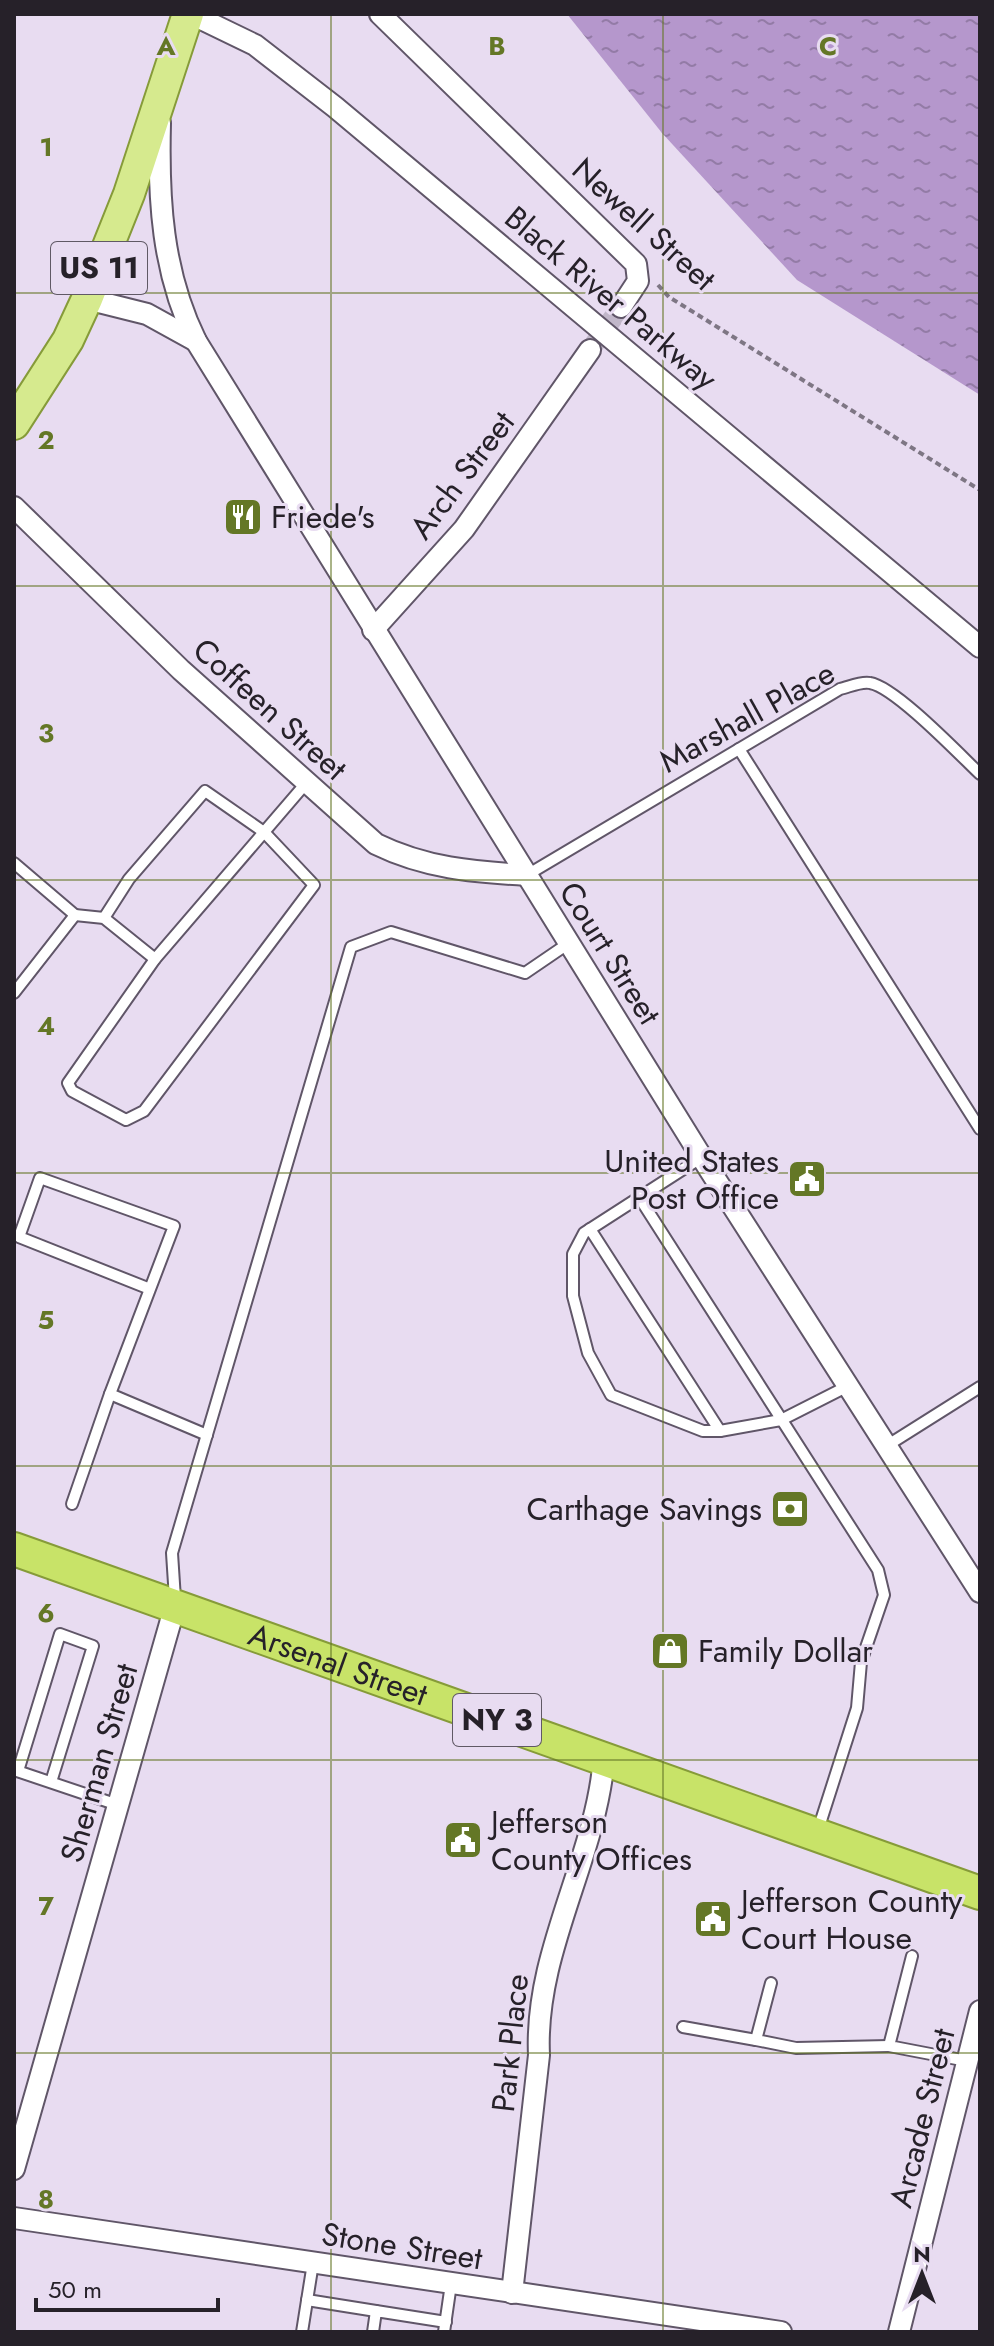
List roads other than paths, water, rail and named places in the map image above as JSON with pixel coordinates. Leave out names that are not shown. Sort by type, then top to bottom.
[{"type":"highway","name":"Arsenal Street","points":[[14,1549],[980,1893]]},
{"type":"main road","name":"US 11","points":[[14,424],[68,340],[87,299],[129,194],[190,14]]},
{"type":"street","name":"Black River Parkway","points":[[190,14],[255,45],[335,107],[980,647]]},
{"type":"street","name":"Newell Street","points":[[380,14],[636,264],[638,281],[621,307]]},
{"type":"street","name":"Court Street","points":[[160,100],[158,191],[163,238],[183,315],[196,341],[702,1157],[980,1592]]},
{"type":"street","name":"Court Street","points":[[87,299],[147,314],[196,341]]},
{"type":"street","name":"Arch Street","points":[[373,630],[464,529],[590,350]]},
{"type":"street","name":"Coffeen Street","points":[[14,507],[181,670],[376,844],[410,861],[466,872],[527,875]]},
{"type":"street","name":"Sherman Street","points":[[14,2169],[175,1606]]},
{"type":"street","name":"Park Place","points":[[512,2293],[539,2055],[537,2022],[552,1952],[601,1793],[604,1758]]},
{"type":"street","name":"Arcade Street","points":[[899,2332],[980,2011]]},
{"type":"street","name":"Stone Street","points":[[14,2218],[781,2332]]},
{"type":"lane","name":"Marshall Place","points":[[527,875],[840,689],[872,683],[900,700],[980,774]]},
{"type":"lane","points":[[739,749],[980,1129]]},
{"type":"lane","points":[[104,918],[129,879],[205,791],[264,832],[314,885],[144,1111],[126,1120],[72,1091],[68,1083],[155,959],[264,832],[307,782]]},
{"type":"lane","points":[[14,863],[75,915],[104,918],[155,959]]},
{"type":"lane","points":[[14,993],[75,915]]},
{"type":"lane","points":[[175,1606],[172,1553],[351,947],[391,932],[525,973],[569,943]]},
{"type":"lane","points":[[702,1157],[590,1229],[577,1243],[573,1254],[573,1296],[588,1353],[611,1395],[703,1431],[720,1431],[781,1420],[850,1385]]},
{"type":"lane","points":[[72,1504],[174,1226],[40,1178],[19,1237],[150,1289]]},
{"type":"lane","points":[[639,1197],[878,1570],[884,1585],[861,1662],[857,1708],[817,1834]]},
{"type":"lane","points":[[590,1229],[720,1431]]},
{"type":"lane","points":[[888,1445],[980,1387]]},
{"type":"lane","points":[[110,1394],[207,1435]]},
{"type":"lane","points":[[51,1782],[93,1646],[60,1634],[16,1770],[118,1805]]},
{"type":"lane","points":[[889,2046],[912,1956]]},
{"type":"lane","points":[[756,2040],[771,1983]]},
{"type":"lane","points":[[683,2027],[796,2048],[889,2046],[967,2061]]},
{"type":"lane","points":[[302,2332],[313,2263]]},
{"type":"lane","points":[[307,2300],[376,2311],[445,2327],[451,2284]]},
{"type":"lane","points":[[373,2332],[376,2311]]},
{"type":"water","points":[[567,14],[980,14],[980,395],[797,280],[662,133]]},
{"type":"tunnel","points":[[590,350],[621,307]]},
{"type":"place","name":"Friede's","points":[[243,517]]},
{"type":"place","name":"United States Post Office","points":[[807,1179]]},
{"type":"place","name":"Carthage Savings","points":[[790,1509]]},
{"type":"place","name":"Family Dollar","points":[[670,1651]]},
{"type":"place","name":"Jefferson County Offices","points":[[463,1840]]},
{"type":"place","name":"Jefferson County Court House","points":[[713,1919]]}]
